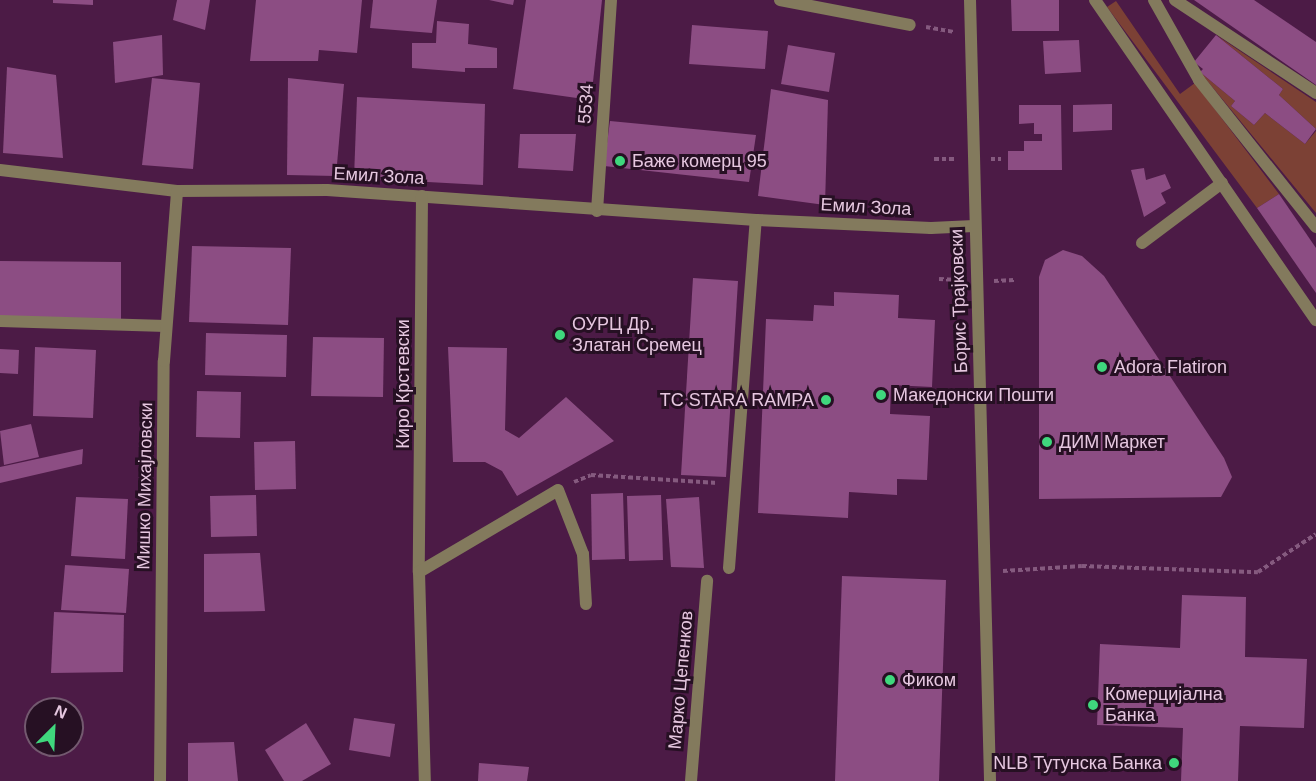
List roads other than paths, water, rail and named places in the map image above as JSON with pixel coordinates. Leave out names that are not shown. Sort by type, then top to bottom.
[{"type":"street","name":"5534","points":[[597,211],[611,0]]},
{"type":"street","points":[[780,0],[910,25]]},
{"type":"street","name":"Борис Трајковски","points":[[970,0],[969,34],[990,781]]},
{"type":"street","points":[[1095,0],[1316,320]]},
{"type":"street","points":[[1154,0],[1199,80],[1316,227]]},
{"type":"street","points":[[1175,0],[1316,93]]},
{"type":"street","name":"Емил Зола","points":[[0,170],[177,191],[327,190],[597,211],[756,220],[920,228],[974,226]]},
{"type":"street","points":[[1142,243],[1222,183]]},
{"type":"street","name":"Мишко Михајловски","points":[[160,781],[166,326],[177,191]]},
{"type":"street","name":"Киро Крстевски","points":[[422,196],[419,572],[425,781]]},
{"type":"street","points":[[729,568],[756,220]]},
{"type":"street","points":[[0,321],[166,326]]},
{"type":"street","points":[[419,572],[558,490],[583,554],[586,604]]},
{"type":"street","name":"Марко Цепенков","points":[[691,781],[707,581]]},
{"type":"place","name":"Баже комерц 95","points":[[620,161]]},
{"type":"place","name":"ОУРЦ Др. Златан Сремец","points":[[560,335]]},
{"type":"place","name":"Adora Flatiron","points":[[1102,367]]},
{"type":"place","name":"Македонски Пошти","points":[[881,395]]},
{"type":"place","name":"TC STARA RAMPA","points":[[826,400]]},
{"type":"place","name":"ДИМ Маркет","points":[[1047,442]]},
{"type":"place","name":"Фиком","points":[[890,680]]},
{"type":"place","name":"Комерцијална Банка","points":[[1093,705]]},
{"type":"place","name":"NLB Тутунска Банка","points":[[1174,763]]}]
